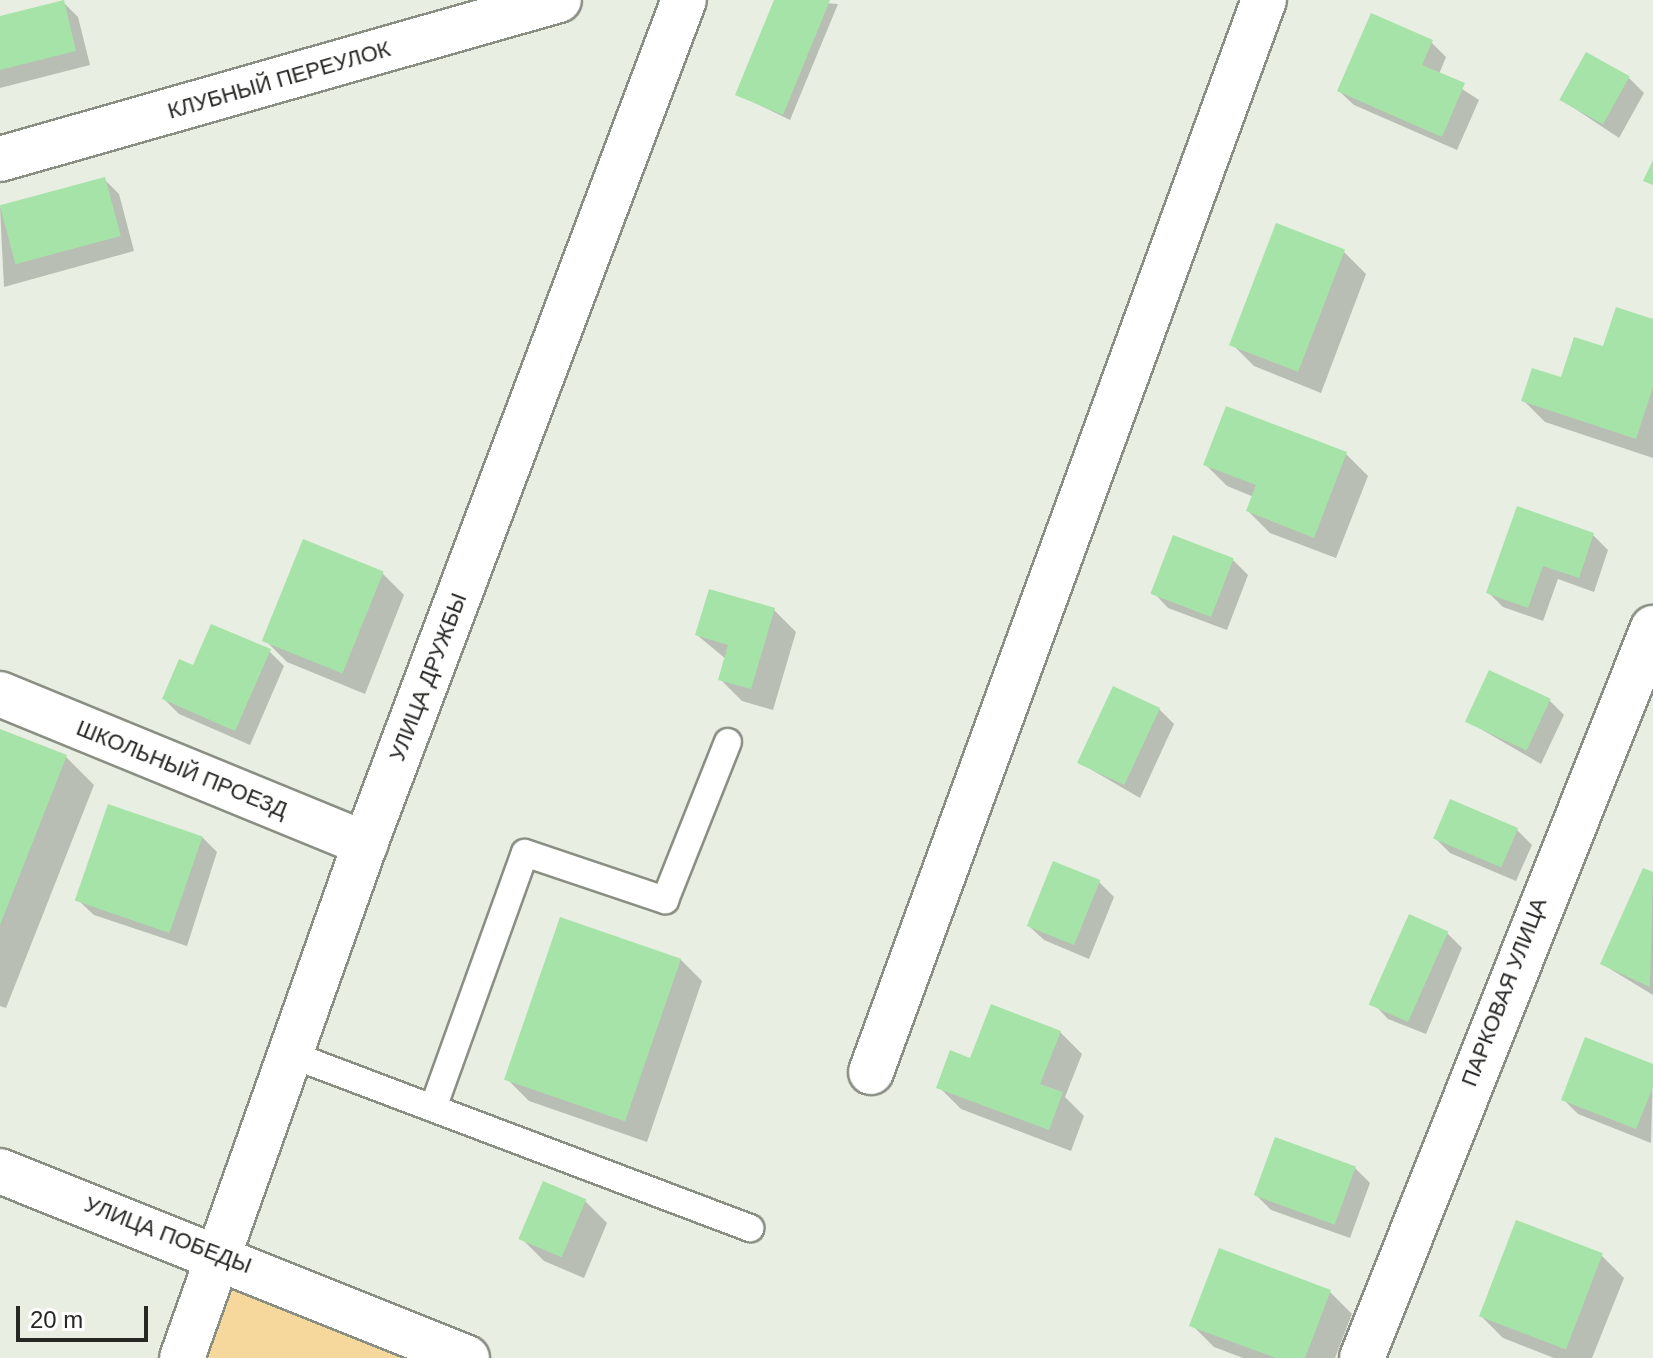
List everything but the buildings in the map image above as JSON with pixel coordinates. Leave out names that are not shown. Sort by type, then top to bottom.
[{"type":"street","name":"КЛУБНЫЙ ПЕРЕУЛОК","points":[[0,159],[559,0]]},
{"type":"street","name":"УЛИЦА ДРУЖБЫ","points":[[182,1358],[222,1254],[365,844],[684,0]]},
{"type":"street","points":[[871,1072],[1264,0]]},
{"type":"street","name":"ПАРКОВАЯ УЛИЦА","points":[[1362,1358],[1653,628]]},
{"type":"street","name":"ШКОЛЬНЫЙ ПРОЕЗД","points":[[0,694],[365,844]]},
{"type":"street","name":"УЛИЦА ПОБЕДЫ","points":[[0,1171],[222,1254],[467,1358]]},
{"type":"lane","points":[[433,1108],[525,853],[665,900],[728,742]]},
{"type":"lane","points":[[292,1055],[750,1228]]},
{"type":"shaded area","points":[[232,1288],[406,1358],[204,1358]]}]
